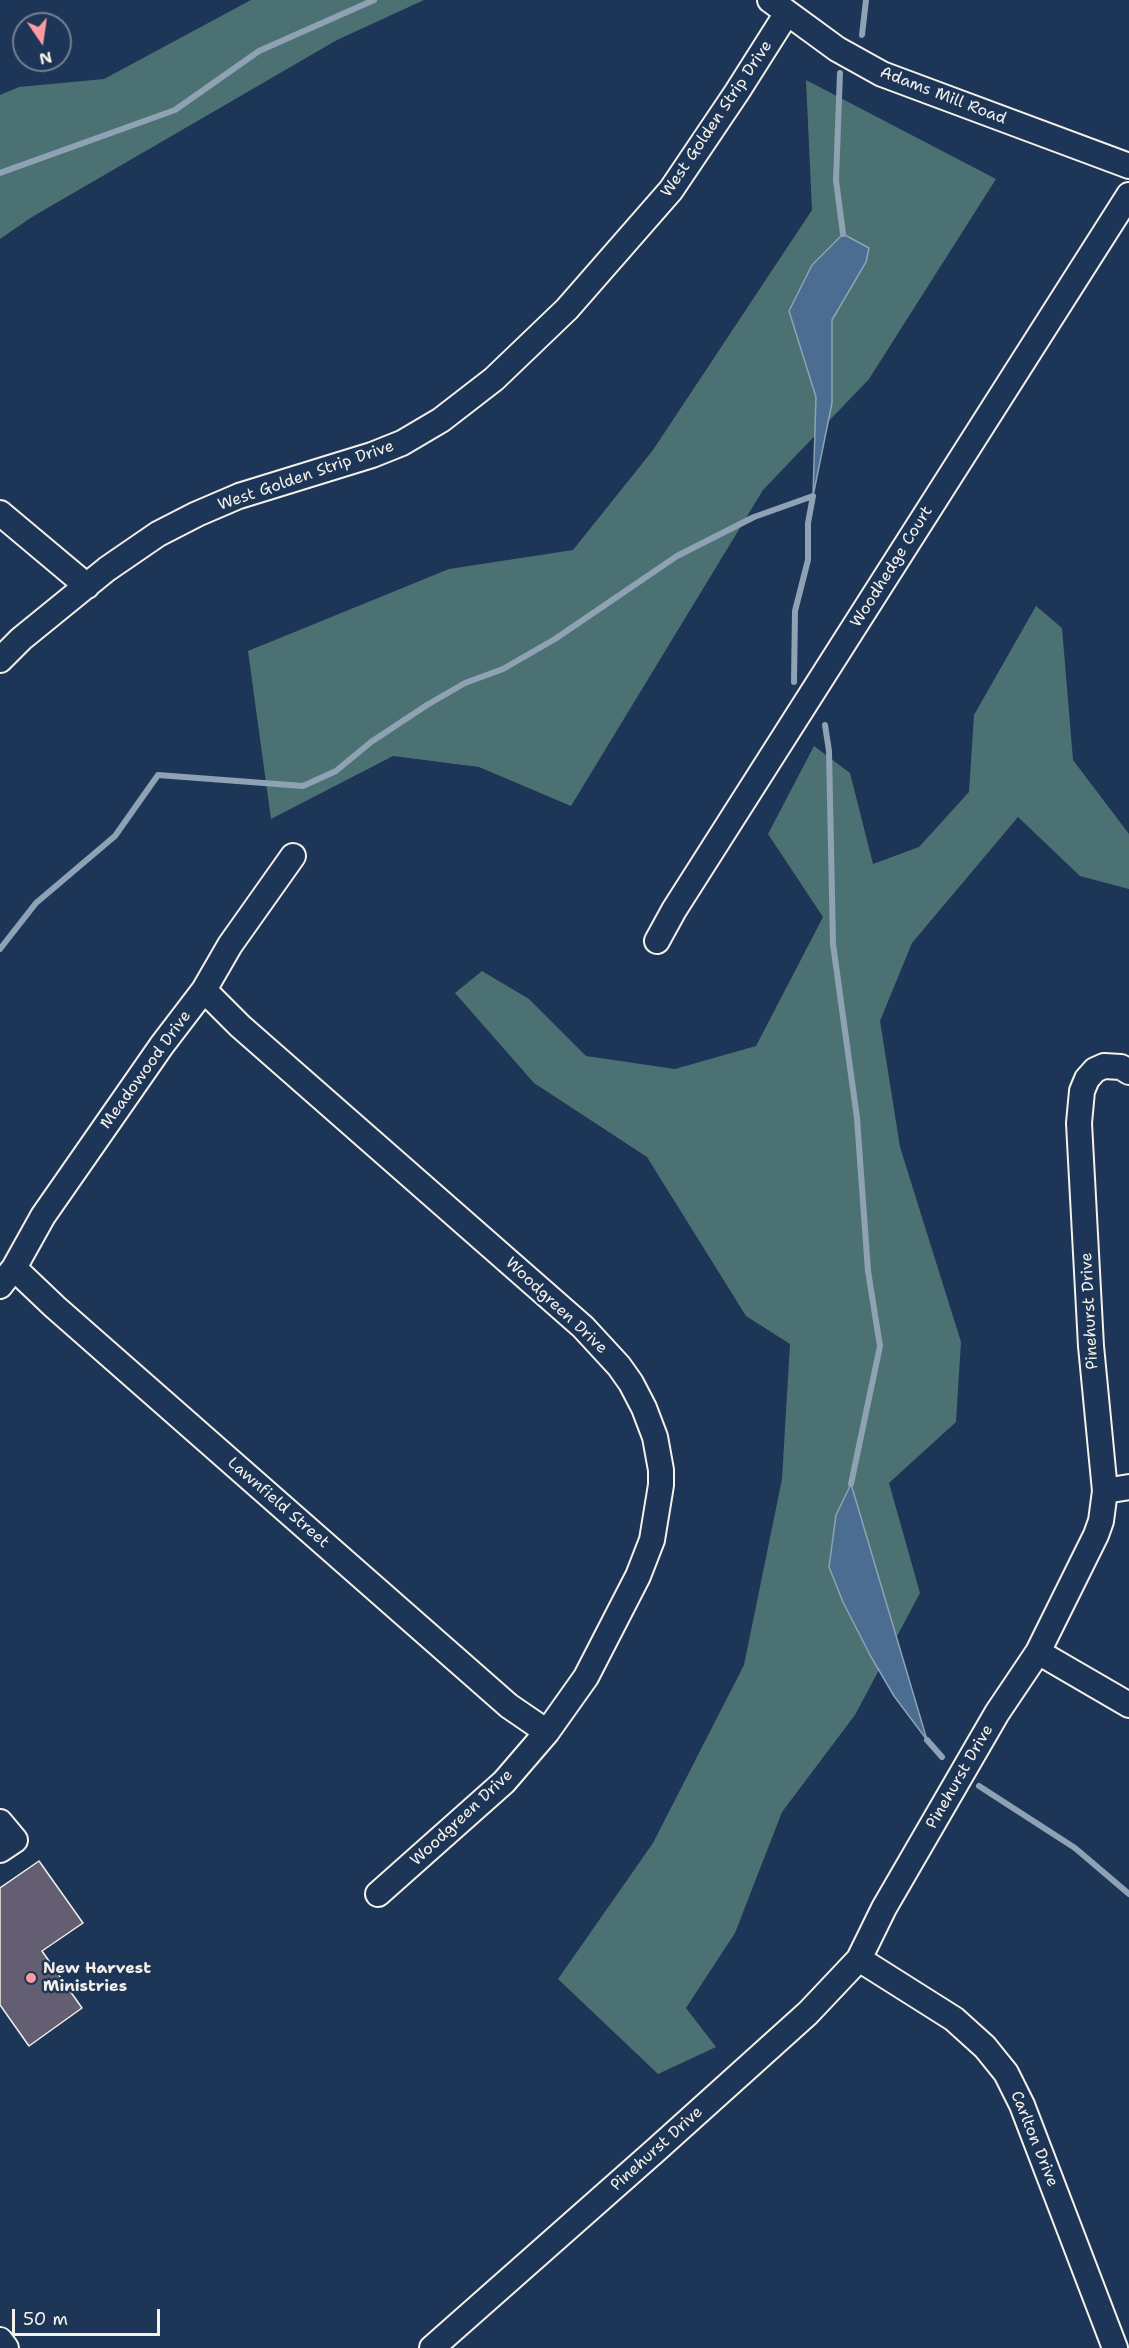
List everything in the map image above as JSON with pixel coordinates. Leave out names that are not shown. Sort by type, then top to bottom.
[{"type":"street","name":"Adams Mill Road","points":[[778,6],[837,49],[882,74],[1129,166]]},
{"type":"street","name":"West Golden Strip Drive","points":[[0,660],[21,639],[87,585],[158,534],[240,496],[372,455],[415,437],[494,379],[567,309],[671,190],[731,101],[778,6]]},
{"type":"street","name":"Woodhedge Court","points":[[657,941],[674,910],[1129,195]]},
{"type":"street","points":[[0,513],[87,585]]},
{"type":"street","name":"Meadowood Drive","points":[[7,1277],[43,1216],[162,1045],[204,990],[230,945],[293,855]]},
{"type":"street","name":"Woodgreen Drive","points":[[204,990],[249,1034],[583,1327],[619,1366],[644,1408],[655,1437],[661,1470],[660,1502],[652,1540],[638,1576],[586,1677],[547,1732],[504,1782],[378,1894]]},
{"type":"street","name":"Pinehurst Drive","points":[[432,2348],[808,2013],[859,1959],[884,1908],[997,1713],[1038,1652],[1096,1535],[1101,1521],[1105,1491],[1091,1346],[1079,1123],[1082,1090],[1087,1078],[1095,1070],[1104,1066],[1121,1067],[1129,1072]]},
{"type":"street","name":"Lawnfield Street","points":[[7,1277],[55,1307],[509,1706],[547,1732]]},
{"type":"street","points":[[1105,1491],[1129,1487]]},
{"type":"street","points":[[1038,1652],[1129,1705]]},
{"type":"street","points":[[0,1822],[15,1839],[0,1850]]},
{"type":"street","name":"Carlton Drive","points":[[859,1959],[954,2019],[985,2047],[1005,2073],[1022,2105],[1115,2348]]},
{"type":"street","points":[[0,2340],[6,2348]]},
{"type":"green space","points":[[251,0],[424,0],[337,40],[32,217],[0,239],[0,95],[19,87],[104,79]]},
{"type":"green space","points":[[806,80],[996,179],[869,379],[763,490],[571,806],[479,767],[393,756],[271,819],[248,651],[449,569],[573,550],[653,450],[812,210]]},
{"type":"green space","points":[[1036,606],[1062,628],[1073,760],[1129,834],[1129,889],[1080,876],[1018,817],[912,943],[880,1021],[900,1147],[961,1342],[956,1422],[889,1483],[920,1593],[855,1715],[782,1812],[735,1933],[686,2008],[716,2047],[658,2074],[558,1979],[653,1843],[744,1665],[782,1479],[790,1344],[746,1316],[647,1157],[534,1083],[455,993],[482,971],[529,999],[586,1056],[675,1069],[756,1046],[823,917],[768,834],[814,746],[850,773],[873,864],[919,847],[969,792],[974,715]]},
{"type":"water","points":[[843,234],[869,248],[866,262],[832,320],[832,403],[813,496],[816,397],[789,311],[812,265]]},
{"type":"water","points":[[851,1484],[927,1740],[894,1696],[870,1655],[843,1602],[829,1567],[836,1515]]},
{"type":"building","name":"New Harvest Ministries","points":[[39,1861],[83,1923],[42,1951],[82,2008],[29,2046],[0,2005],[0,1888]]},
{"type":"waterway","points":[[0,173],[175,110],[259,51],[374,0]]},
{"type":"waterway","points":[[862,35],[866,0]]},
{"type":"waterway","points":[[840,73],[836,180],[843,234]]},
{"type":"waterway","points":[[794,682],[795,611],[808,560],[808,523],[813,496]]},
{"type":"waterway","points":[[0,949],[36,903],[115,836],[158,775],[303,786],[336,771],[371,742],[427,705],[465,683],[503,669],[555,639],[677,556],[754,517],[813,496]]},
{"type":"waterway","points":[[825,725],[829,751],[833,944],[857,1118],[868,1271],[880,1346],[851,1484]]},
{"type":"waterway","points":[[927,1740],[942,1757]]},
{"type":"waterway","points":[[979,1786],[1075,1848],[1129,1894]]},
{"type":"place","name":"New Harvest Ministries","points":[[31,1978]]}]
